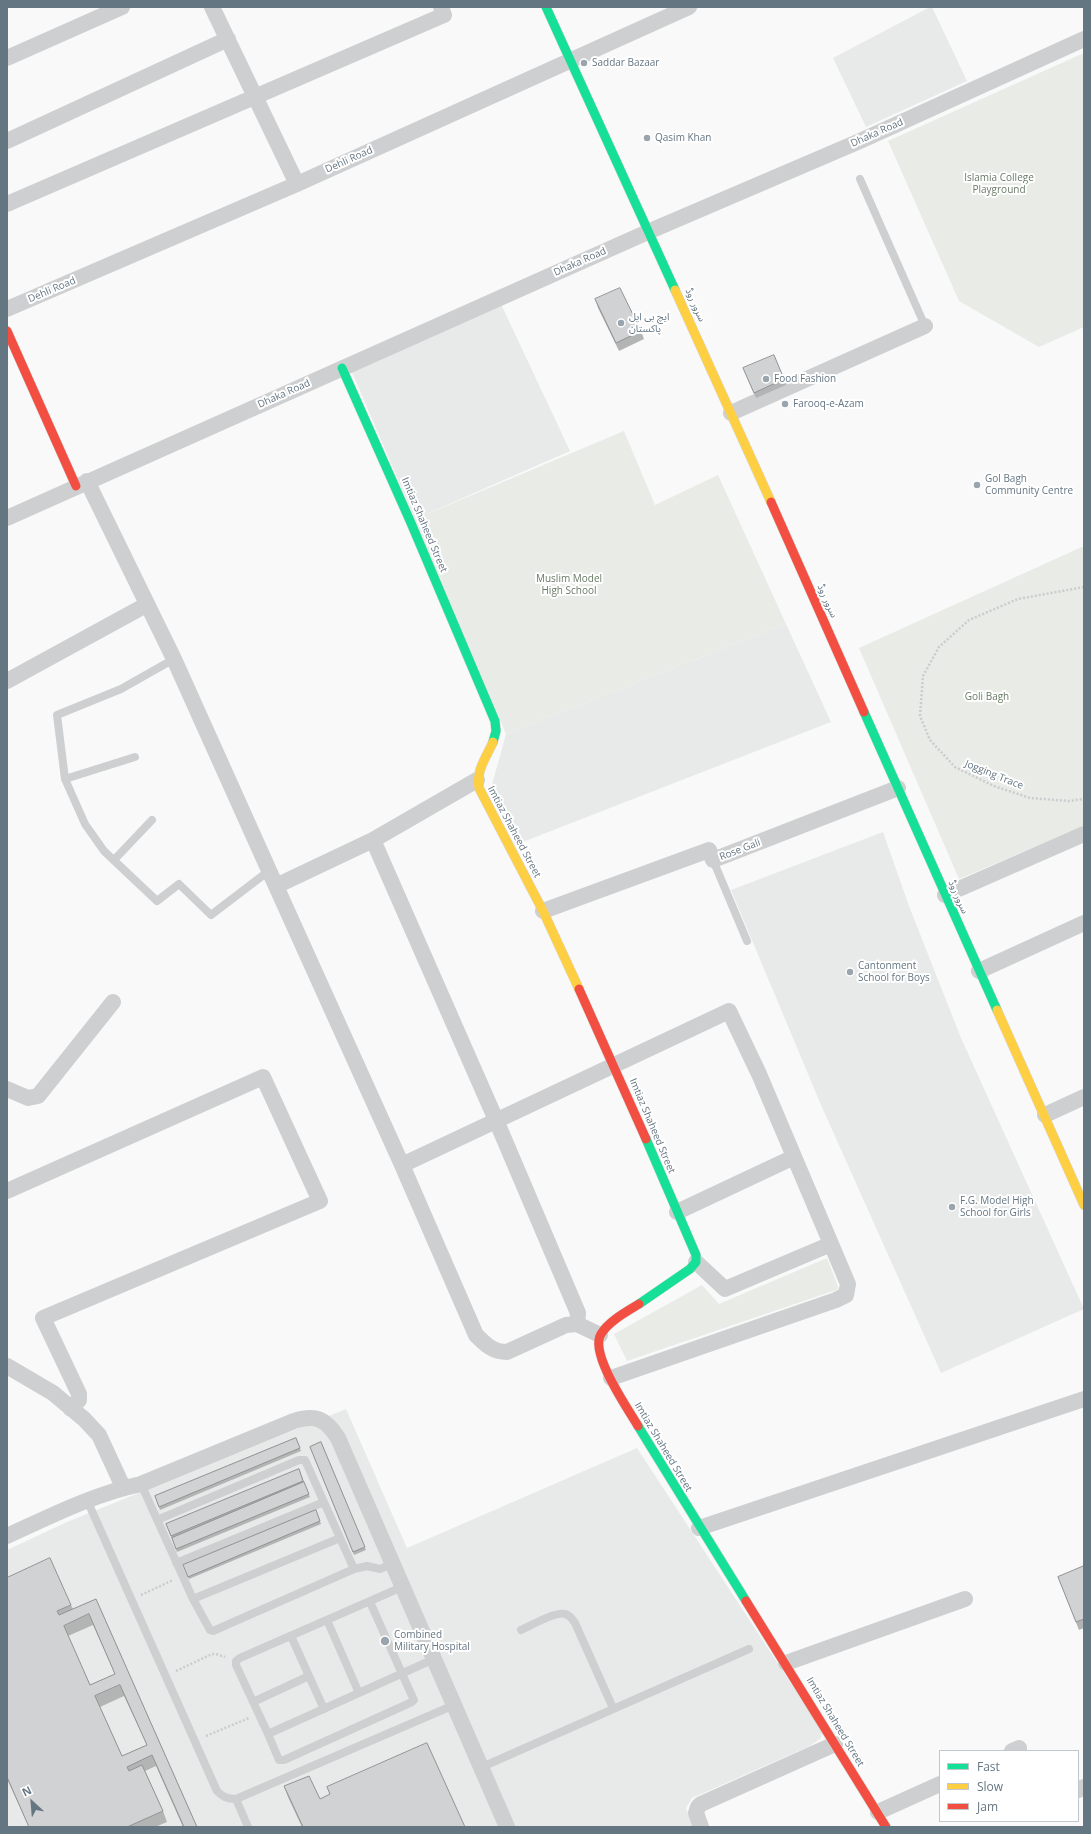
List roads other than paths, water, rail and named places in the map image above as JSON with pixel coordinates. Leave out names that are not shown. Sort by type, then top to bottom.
[{"type":"street","points":[[7,58],[122,7]]},
{"type":"street","points":[[212,7],[297,184]]},
{"type":"street","points":[[7,204],[444,15],[441,7]]},
{"type":"street","name":"سرور روڈ","points":[[546,7],[650,231],[1084,1205]]},
{"type":"street","name":"Dehli Road","points":[[7,310],[297,184],[689,7]]},
{"type":"street","points":[[7,141],[228,39]]},
{"type":"street","name":"Dhaka Road","points":[[7,518],[650,231],[860,141],[1084,40]]},
{"type":"street","points":[[731,413],[925,326]]},
{"type":"street","points":[[7,331],[82,484],[174,659],[402,1165],[476,1335],[486,1345],[498,1352],[507,1352],[566,1325],[577,1324],[600,1335],[611,1323],[690,1269],[696,1262],[725,1289],[831,1244]]},
{"type":"street","name":"Imtiaz Shaheed Street","points":[[342,368],[411,522],[495,721],[497,732],[476,780],[479,788],[543,911],[614,1066],[677,1212],[694,1247],[696,1262]]},
{"type":"street","points":[[7,681],[146,606]]},
{"type":"street","points":[[276,886],[373,840],[476,780]]},
{"type":"street","name":"Rose Gali","points":[[543,911],[710,850],[713,860],[898,788]]},
{"type":"street","points":[[945,895],[1084,834]]},
{"type":"street","points":[[373,840],[496,1120],[578,1313],[577,1324]]},
{"type":"street","points":[[979,971],[1084,923]]},
{"type":"street","points":[[7,1089],[28,1098],[38,1096],[113,1002]]},
{"type":"street","points":[[402,1165],[729,1011],[759,1074],[848,1284],[846,1294],[841,1298],[610,1378]]},
{"type":"street","points":[[7,1191],[263,1077],[320,1201],[42,1318],[78,1394],[79,1400],[72,1409]]},
{"type":"street","points":[[1045,1115],[1084,1097]]},
{"type":"street","points":[[677,1212],[794,1157]]},
{"type":"street","name":"Imtiaz Shaheed Street","points":[[600,1335],[599,1352],[601,1361],[643,1436],[699,1528],[786,1663],[886,1827]]},
{"type":"street","points":[[7,1366],[53,1393],[84,1419],[99,1435],[123,1487]]},
{"type":"street","points":[[699,1528],[1084,1399]]},
{"type":"street","points":[[7,1536],[87,1500],[123,1487],[141,1484],[294,1421],[316,1418],[331,1426],[338,1438],[507,1827]]},
{"type":"street","points":[[786,1663],[965,1599]]},
{"type":"street","points":[[702,1827],[696,1812],[701,1804],[835,1744]]},
{"type":"street","points":[[878,1812],[939,1784]]},
{"type":"lane","points":[[860,179],[925,326]]},
{"type":"lane","points":[[174,659],[121,689],[57,715],[65,779],[85,824],[104,850],[157,901],[180,884],[211,915],[270,870]]},
{"type":"lane","points":[[65,779],[135,757]]},
{"type":"lane","points":[[114,860],[152,820]]},
{"type":"lane","points":[[713,860],[747,941]]},
{"type":"lane","points":[[157,1520],[302,1460],[306,1462],[354,1569]]},
{"type":"lane","points":[[141,1484],[182,1576],[208,1629],[213,1630],[354,1569],[367,1566],[380,1569],[392,1564]]},
{"type":"lane","points":[[87,1500],[130,1600],[194,1741],[217,1791],[222,1796],[229,1799],[236,1799],[454,1705]]},
{"type":"lane","points":[[176,1563],[324,1502]]},
{"type":"lane","points":[[193,1599],[340,1538]]},
{"type":"lane","points":[[370,1602],[414,1700],[410,1704],[284,1760],[279,1760],[236,1661],[402,1587]]},
{"type":"lane","points":[[521,1630],[558,1614],[565,1614],[570,1617],[575,1623],[612,1708]]},
{"type":"lane","points":[[327,1620],[359,1693]]},
{"type":"lane","points":[[291,1636],[324,1709]]},
{"type":"lane","points":[[482,1767],[612,1708],[749,1649]]},
{"type":"lane","points":[[268,1734],[434,1659]]},
{"type":"lane","points":[[253,1702],[309,1676]]},
{"type":"lane","points":[[236,1799],[248,1827]]},
{"type":"place","name":"Saddar Bazaar","points":[[584,63]]},
{"type":"place","name":"Qasim Khan","points":[[647,138]]},
{"type":"place","name":"ایچ بی ایل پاکستان","points":[[621,323]]},
{"type":"place","name":"Food Fashion","points":[[766,379]]},
{"type":"place","name":"Farooq-e-Azam","points":[[785,404]]},
{"type":"place","name":"Gol Bagh Community Centre","points":[[977,485]]},
{"type":"place","name":"Cantonment School for Boys","points":[[850,972]]},
{"type":"place","name":"F.G. Model High School for Girls","points":[[952,1207]]},
{"type":"place","name":"Combined Military Hospital","points":[[385,1641]]},
{"type":"park label","name":"Islamia College Playground","points":[[999,184]]},
{"type":"park label","name":"Muslim Model High School","points":[[569,584]]},
{"type":"park label","name":"Goli Bagh","points":[[987,697]]}]
